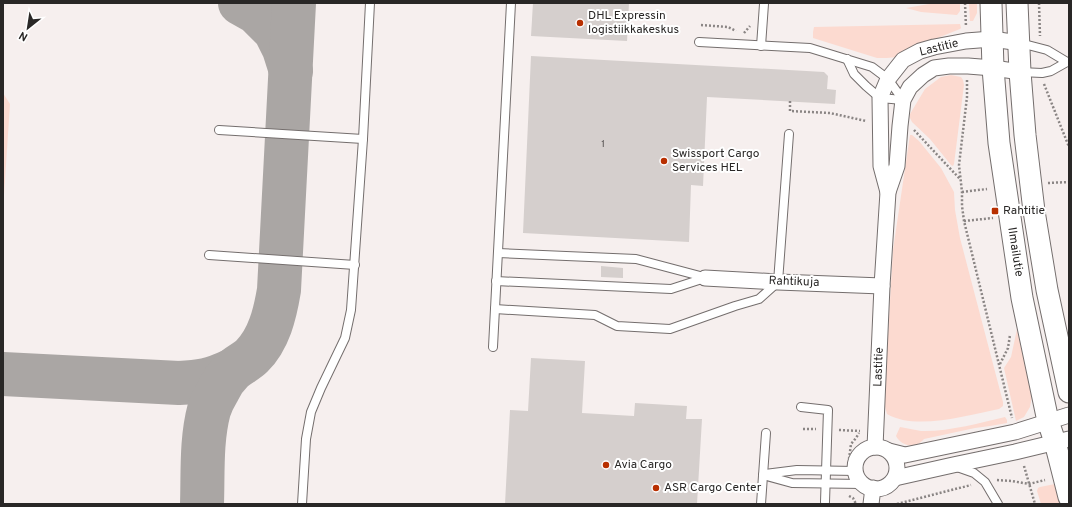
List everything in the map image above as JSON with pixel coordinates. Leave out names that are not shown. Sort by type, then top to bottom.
[{"type":"main road","name":"Ilmailutie","points":[[991,3],[993,68],[999,143],[1022,298],[1048,421],[1062,440],[1069,497]]},
{"type":"main road","points":[[1017,3],[1025,135],[1034,211],[1047,290],[1069,392]]},
{"type":"street","name":"Lastitie","points":[[888,192],[881,166],[880,98],[888,79],[903,60],[914,54],[934,47],[966,41],[992,39],[1020,43]]},
{"type":"street","name":"Lastitie","points":[[882,449],[882,286],[888,192],[897,166],[903,100],[910,87],[923,75],[934,68],[968,66],[1020,72]]},
{"type":"street","name":"Rahtikuja","points":[[705,278],[882,286]]},
{"type":"street","points":[[882,449],[892,454],[897,463],[897,468],[894,478],[887,486],[878,489],[868,486],[852,471],[859,456],[866,450],[882,449],[905,455],[1015,432],[1069,415]]},
{"type":"street","points":[[894,478],[1020,451],[1062,440]]},
{"type":"street","points":[[868,486],[871,504]]},
{"type":"lane","points":[[302,504],[306,439],[311,412],[345,338],[351,310],[363,139],[370,3]]},
{"type":"lane","points":[[493,348],[511,3]]},
{"type":"lane","points":[[761,46],[764,4]]},
{"type":"lane","points":[[699,42],[810,48],[872,67],[888,79],[903,100]]},
{"type":"lane","points":[[1020,43],[1047,50],[1068,62]]},
{"type":"lane","points":[[847,60],[854,74],[880,98],[903,100]]},
{"type":"lane","points":[[1020,72],[1042,73],[1052,71],[1068,62]]},
{"type":"lane","points":[[219,130],[363,139]]},
{"type":"lane","points":[[495,309],[595,315],[617,326],[670,329],[759,299],[778,282],[789,134]]},
{"type":"lane","points":[[498,253],[636,259],[705,278]]},
{"type":"lane","points":[[209,255],[355,265]]},
{"type":"lane","points":[[496,282],[671,289],[705,278]]},
{"type":"lane","points":[[801,407],[828,410],[825,502]]},
{"type":"lane","points":[[761,504],[766,433]]},
{"type":"lane","points":[[953,465],[974,473],[985,482],[998,504]]},
{"type":"lane","points":[[763,474],[797,470],[852,471]]},
{"type":"lane","points":[[763,474],[792,483],[868,486]]},
{"type":"path","points":[[965,3],[966,41]]},
{"type":"path","points":[[701,25],[728,27],[743,34],[750,26]]},
{"type":"path","points":[[968,66],[967,97],[959,165],[962,206],[964,221],[1015,432]]},
{"type":"path","points":[[790,101],[790,111],[830,113],[869,123],[867,115]]},
{"type":"path","points":[[900,126],[908,126],[914,130],[960,180]]},
{"type":"path","points":[[1045,184],[1069,182]]},
{"type":"path","points":[[962,192],[987,189]]},
{"type":"path","points":[[964,221],[996,218]]},
{"type":"path","points":[[852,471],[851,444],[861,431],[862,425]]},
{"type":"path","points":[[1020,451],[1034,504]]},
{"type":"path","points":[[848,485],[848,495],[856,504]]},
{"type":"shaded area","points":[[960,3],[960,11],[957,15],[921,12],[906,8],[929,4],[940,4]]},
{"type":"shaded area","points":[[969,3],[977,3],[977,13],[973,21],[970,21]]},
{"type":"shaded area","points":[[960,24],[960,29],[925,43],[897,57],[887,58],[877,58],[813,38],[814,27]]},
{"type":"shaded area","points":[[951,75],[961,77],[964,85],[953,166],[910,118],[910,114],[925,89],[941,77]]},
{"type":"shaded area","points":[[3,93],[10,104],[3,210]]},
{"type":"shaded area","points":[[910,135],[919,141],[941,168],[954,192],[955,210],[960,238],[1003,402],[1003,406],[999,409],[958,418],[927,421],[899,419],[887,414],[884,403],[893,250]]},
{"type":"shaded area","points":[[1017,329],[1032,396],[1030,407],[1024,417],[1016,421],[1004,368],[1011,357]]},
{"type":"shaded area","points":[[1005,417],[1007,423],[924,439],[913,445],[902,443],[896,436],[900,427],[921,431],[942,430],[963,427]]},
{"type":"shaded area","points":[[1055,484],[1062,504],[1041,504],[1037,491],[1038,488]]},
{"type":"building","name":"DHL Expressin logistiikkakeskus","points":[[533,3],[629,3],[627,41],[531,36]]},
{"type":"building","points":[[531,56],[824,72],[828,76],[827,89],[836,90],[835,104],[707,97],[703,186],[691,185],[689,242],[523,233]]},
{"type":"building","points":[[601,266],[623,268],[623,278],[601,277]]},
{"type":"building","name":"Avia Cargo","points":[[531,358],[585,361],[582,413],[634,416],[635,403],[687,406],[686,419],[702,419],[697,504],[505,504],[510,410],[528,411]]},
{"type":"taxiway","points":[[240,3],[256,12],[275,31],[284,49],[291,71]]},
{"type":"taxiway","points":[[202,504],[204,445],[206,421],[210,408],[219,388],[230,373],[252,356],[263,342],[273,317],[279,290],[294,3]]},
{"type":"taxiway","points":[[3,374],[179,383],[206,380],[218,377],[231,371]]},
{"type":"place","name":"DHL Expressin logistiikkakeskus","points":[[580,23]]},
{"type":"place","name":"Swissport Cargo Services HEL","points":[[664,161]]},
{"type":"place","name":"Rahtitie","points":[[995,211]]},
{"type":"place","name":"Avia Cargo","points":[[606,465]]},
{"type":"place","name":"ASR Cargo Center","points":[[656,488]]}]
